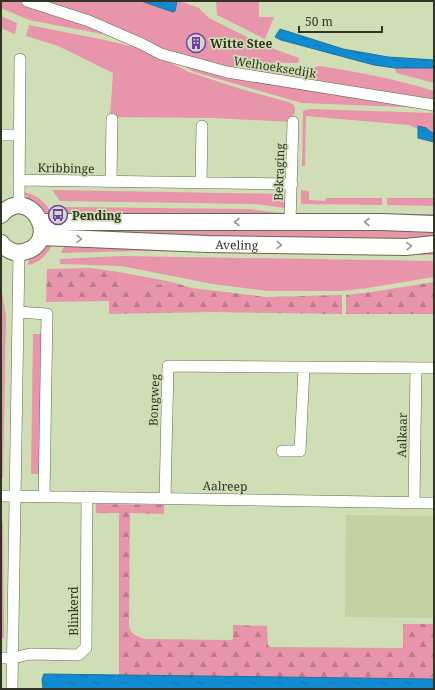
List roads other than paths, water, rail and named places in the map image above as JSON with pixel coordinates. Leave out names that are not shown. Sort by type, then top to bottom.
[{"type":"main road","points":[[1,215],[8,209],[19,206],[24,207],[32,210],[41,229],[38,242],[30,250],[19,252],[7,249],[1,243]]},
{"type":"main road","name":"Aveling","points":[[41,229],[290,222],[381,222],[434,224]]},
{"type":"main road","name":"Aveling","points":[[41,229],[207,244],[406,247],[434,244]]},
{"type":"street","name":"Welhoeksedijk","points":[[27,1],[89,21],[161,54],[227,72],[434,105]]},
{"type":"street","points":[[19,206],[20,60]]},
{"type":"street","name":"Kribbinge","points":[[111,181],[112,119]]},
{"type":"street","name":"Bekraging","points":[[290,222],[293,122]]},
{"type":"street","points":[[201,183],[202,126]]},
{"type":"street","points":[[1,135],[20,135]]},
{"type":"street","name":"Kribbinge","points":[[20,180],[292,184]]},
{"type":"street","points":[[12,689],[19,252]]},
{"type":"street","points":[[18,312],[48,314],[44,497]]},
{"type":"street","name":"Bongweg","points":[[164,498],[168,366],[434,368]]},
{"type":"street","points":[[282,450],[300,450],[304,367]]},
{"type":"street","name":"Aalkaar","points":[[414,502],[416,368]]},
{"type":"street","name":"Aalreep","points":[[1,496],[434,503]]},
{"type":"street","name":"Blinkerd","points":[[1,658],[13,658],[30,654],[78,655],[86,648],[87,497]]},
{"type":"water","points":[[141,1],[177,1],[175,11],[173,12]]},
{"type":"water","points":[[280,29],[343,49],[388,57],[434,60],[434,68],[395,68],[374,65],[281,40],[275,37]]},
{"type":"water","points":[[418,126],[426,128],[434,134],[434,142],[418,138]]},
{"type":"water","points":[[44,674],[434,679],[434,689],[43,689],[42,679]]},
{"type":"place","name":"Witte Stee","points":[[196,43]]},
{"type":"place","name":"Pending","points":[[58,215]]}]
